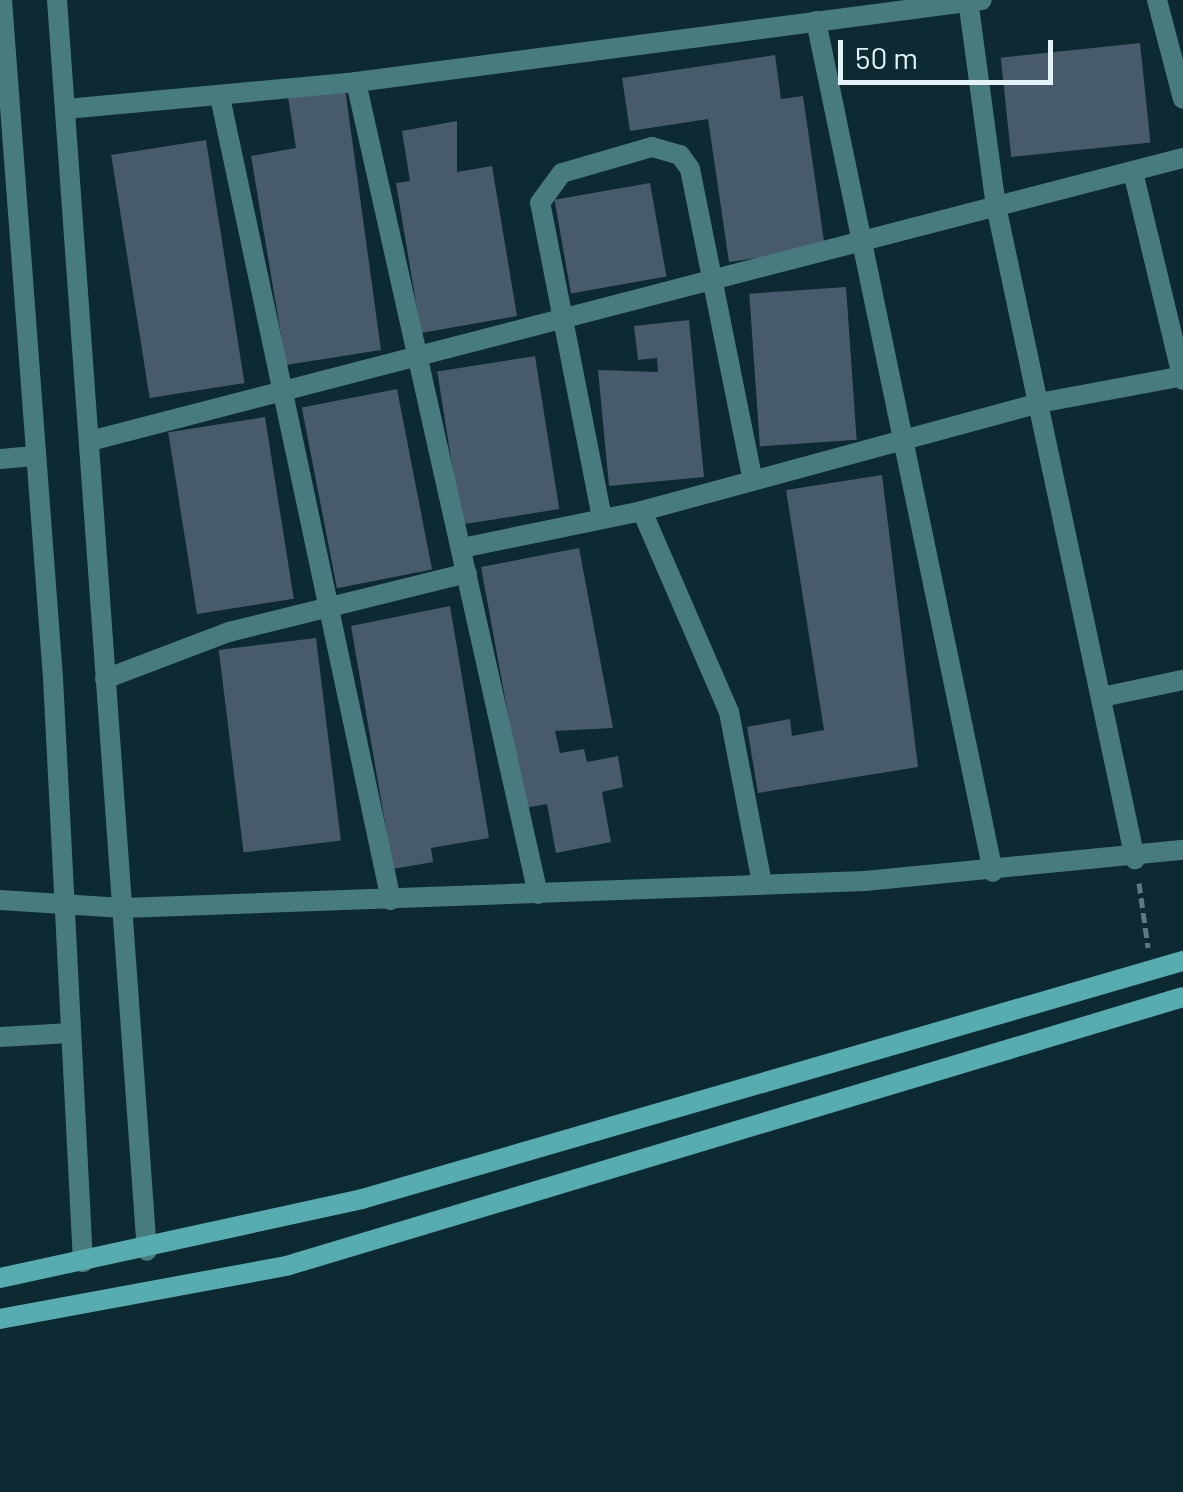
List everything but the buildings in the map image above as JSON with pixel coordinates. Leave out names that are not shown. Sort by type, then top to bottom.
[{"type":"main road","points":[[0,1278],[146,1251],[643,1120],[1183,961]]},
{"type":"main road","points":[[0,1318],[286,1266],[1183,997]]},
{"type":"street","points":[[2,0],[5,120],[36,456],[83,1262]]},
{"type":"street","points":[[57,0],[146,1251]]},
{"type":"street","points":[[1157,0],[1174,23],[1183,99]]},
{"type":"street","points":[[66,110],[356,82],[973,1],[995,201],[1135,859]]},
{"type":"street","points":[[816,21],[858,244],[994,872]]},
{"type":"street","points":[[356,82],[538,894]]},
{"type":"street","points":[[220,97],[279,389],[391,900]]},
{"type":"street","points":[[602,518],[560,322],[542,194],[562,173],[652,147],[680,155],[690,170],[753,480]]},
{"type":"street","points":[[90,441],[279,389],[560,322],[858,244],[995,201],[1183,158]]},
{"type":"street","points":[[462,548],[642,511],[1039,402],[1183,377],[1133,172]]},
{"type":"street","points":[[0,459],[36,456]]},
{"type":"street","points":[[642,511],[728,712],[762,884]]},
{"type":"street","points":[[105,678],[229,632],[467,573]]},
{"type":"street","points":[[1102,697],[1183,680]]},
{"type":"street","points":[[0,900],[123,908],[538,894],[994,872],[1135,859],[1183,850]]},
{"type":"street","points":[[0,1037],[70,1033]]},
{"type":"path","points":[[1135,859],[1152,969]]}]
